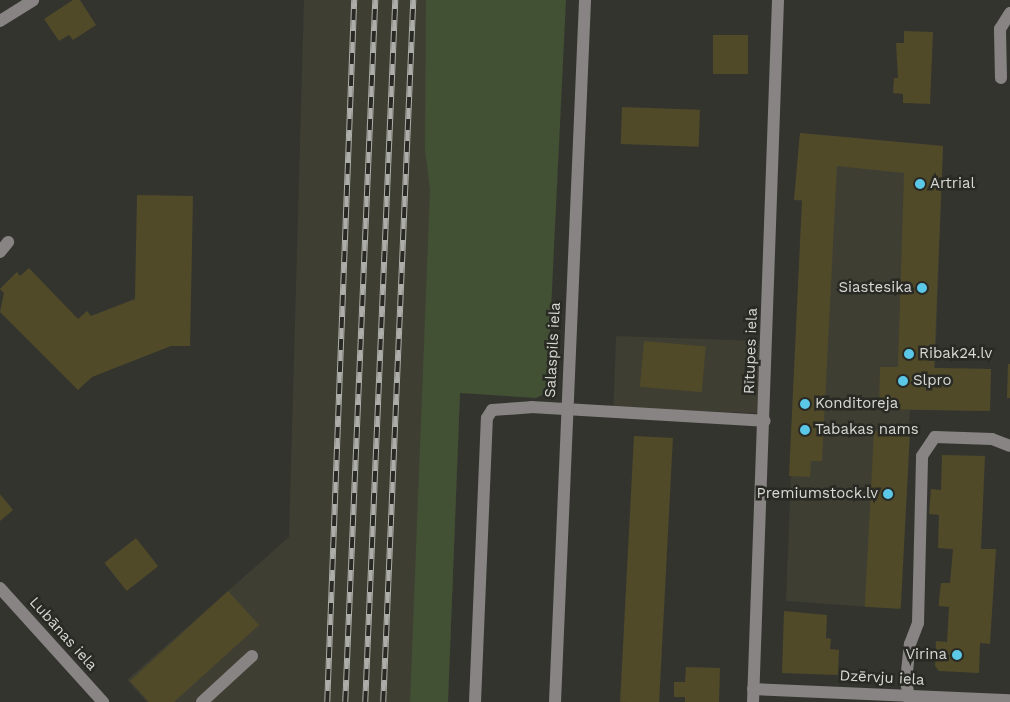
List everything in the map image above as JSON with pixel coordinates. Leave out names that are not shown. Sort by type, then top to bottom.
[{"type":"street","points":[[0,21],[33,0]]},
{"type":"street","name":"Salaspils iela","points":[[555,702],[585,0]]},
{"type":"street","name":"Rītupes iela","points":[[753,702],[765,421],[778,0]]},
{"type":"street","points":[[1001,78],[1000,29],[1010,13]]},
{"type":"street","points":[[476,702],[487,418],[492,410],[510,407],[567,412],[765,421]]},
{"type":"street","points":[[910,698],[906,680],[910,644],[918,623],[922,456],[935,437],[992,439],[1010,446]]},
{"type":"street","name":"Lubānas iela","points":[[0,588],[103,702]]},
{"type":"street","points":[[202,702],[252,656]]},
{"type":"street","name":"Dzērvju iela","points":[[753,689],[910,698],[1010,700]]},
{"type":"shaded area","points":[[304,0],[490,0],[460,393],[448,702],[147,702],[127,680],[289,537]]},
{"type":"shaded area","points":[[800,133],[943,146],[935,368],[991,369],[990,411],[910,410],[899,609],[786,601],[802,201],[794,200]]},
{"type":"shaded area","points":[[616,336],[760,341],[757,413],[613,408]]},
{"type":"green space","points":[[426,0],[566,0],[547,393],[536,398],[460,393],[448,702],[410,702],[430,190],[425,149]]},
{"type":"building","points":[[73,0],[80,0],[96,25],[73,40],[69,35],[59,41],[44,19]]},
{"type":"building","points":[[904,31],[933,32],[930,104],[903,103],[903,94],[893,93],[894,78],[898,78],[896,43],[904,43]]},
{"type":"building","points":[[713,35],[748,35],[748,74],[713,74]]},
{"type":"building","points":[[622,107],[700,110],[699,147],[621,144]]},
{"type":"building","points":[[800,133],[943,146],[934,368],[991,369],[990,411],[879,409],[880,367],[898,367],[904,173],[837,166],[822,461],[811,461],[810,477],[789,476],[802,200],[794,200]]},
{"type":"building","points":[[137,195],[193,196],[190,346],[171,346],[92,377],[78,390],[0,312],[4,293],[0,289],[17,272],[20,276],[29,268],[78,319],[87,311],[91,316],[135,299]]},
{"type":"building","points":[[644,341],[706,346],[702,392],[640,387]]},
{"type":"building","points":[[1008,364],[1010,364],[1010,398],[1007,398]]},
{"type":"building","points":[[874,431],[910,433],[901,609],[865,607]]},
{"type":"building","points":[[634,436],[673,438],[659,702],[620,702]]},
{"type":"building","points":[[942,455],[985,456],[981,549],[996,549],[990,644],[980,643],[979,673],[939,671],[935,666],[936,641],[947,642],[949,607],[939,606],[939,600],[941,583],[950,583],[953,549],[938,548],[939,515],[929,514],[931,489],[941,490]]},
{"type":"building","points":[[0,494],[13,510],[0,521]]},
{"type":"building","points":[[136,538],[158,566],[127,591],[104,563]]},
{"type":"building","points":[[228,591],[259,625],[174,702],[149,702],[130,681]]},
{"type":"building","points":[[784,611],[827,615],[826,638],[831,639],[830,649],[839,650],[838,675],[782,673]]},
{"type":"building","points":[[686,667],[720,668],[719,702],[685,702],[685,697],[674,697],[674,682],[685,682]]},
{"type":"railway","points":[[327,702],[354,0]]},
{"type":"railway","points":[[345,702],[375,0]]},
{"type":"railway","points":[[365,702],[395,0]]},
{"type":"railway","points":[[383,702],[413,0]]},
{"type":"place","name":"Artrial","points":[[920,184]]},
{"type":"place","name":"Siastesika","points":[[922,288]]},
{"type":"place","name":"Ribak24.lv","points":[[909,354]]},
{"type":"place","name":"Slpro","points":[[903,381]]},
{"type":"place","name":"Konditoreja","points":[[805,404]]},
{"type":"place","name":"Tabakas nams","points":[[805,430]]},
{"type":"place","name":"Premiumstock.lv","points":[[888,494]]},
{"type":"place","name":"Virina","points":[[957,655]]}]
